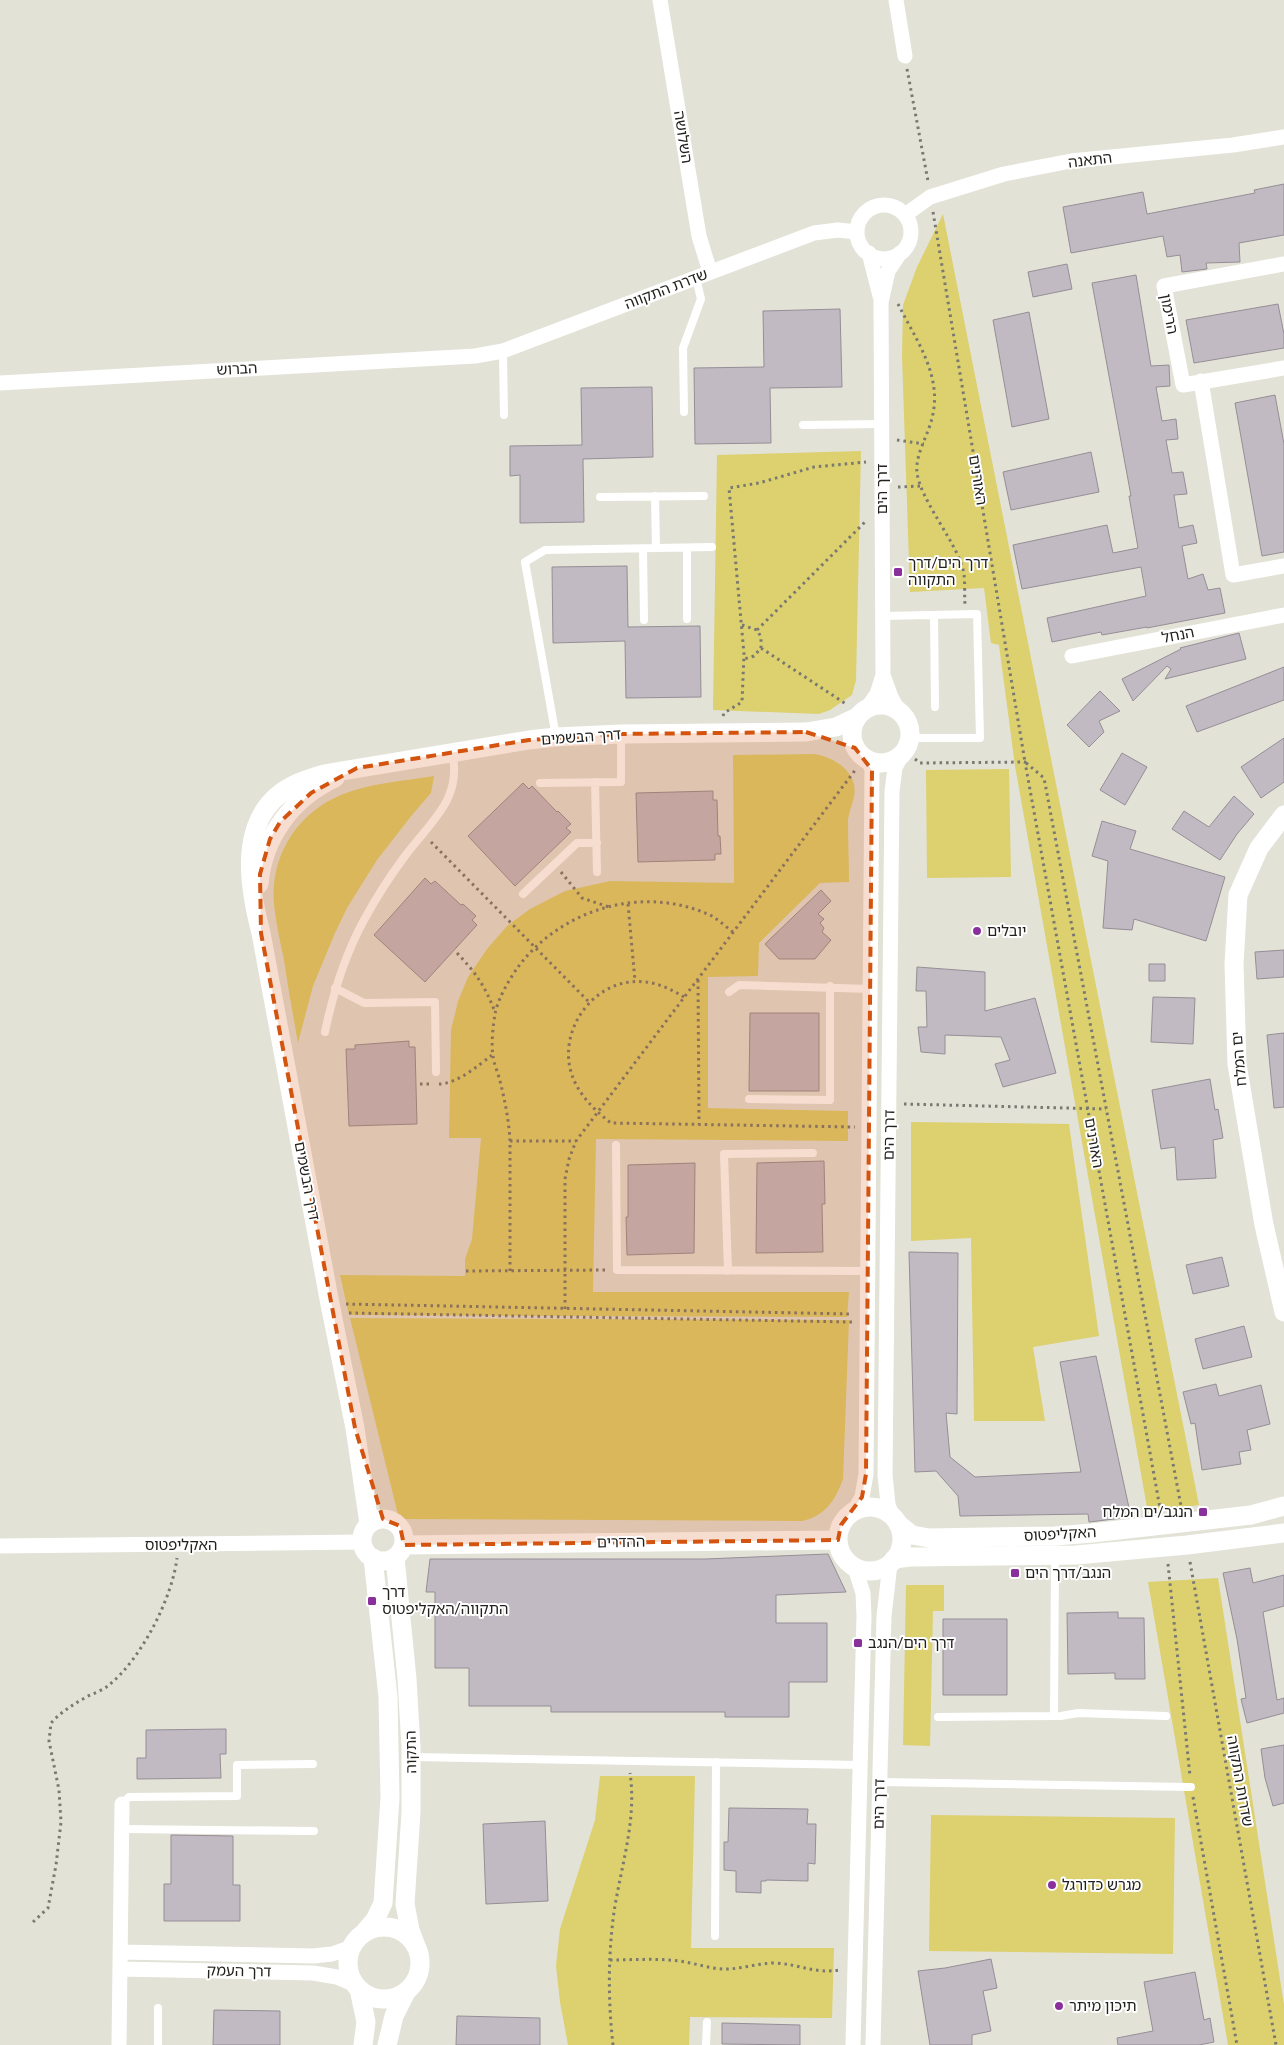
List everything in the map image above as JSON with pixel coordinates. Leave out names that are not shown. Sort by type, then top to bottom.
[{"type":"street","name":"השלושה","points":[[660,0],[699,236],[703,275]]},
{"type":"street","points":[[896,0],[905,56]]},
{"type":"street","name":"התאנה","points":[[905,215],[930,197],[1004,174],[1071,161],[1234,145],[1284,136]]},
{"type":"street","points":[[875,206],[892,206],[905,215],[910,227],[910,235],[908,243],[900,253],[884,258],[869,253],[860,244],[857,232],[858,224],[862,216],[875,206]]},
{"type":"street","name":"שדרת התקווה","points":[[475,356],[503,352],[814,233],[838,230],[857,232]]},
{"type":"street","name":"דרך הים","points":[[869,253],[881,302]]},
{"type":"street","name":"דרך הים","points":[[862,713],[877,694],[883,675],[881,302],[888,271],[900,253]]},
{"type":"street","name":"הרימון","points":[[1284,264],[1164,286],[1183,385],[1284,368]]},
{"type":"street","name":"הברוש","points":[[0,383],[475,356]]},
{"type":"street","points":[[1201,381],[1233,576],[1284,566]]},
{"type":"street","name":"הנחל","points":[[1072,656],[1284,614]]},
{"type":"street","name":"דרך הים","points":[[883,675],[890,697],[898,710]]},
{"type":"street","points":[[876,705],[885,705],[898,710],[907,720],[910,728],[906,748],[886,763],[877,763],[862,755],[852,739],[852,729],[862,713],[876,705]]},
{"type":"street","name":"דרך הבשמים","points":[[376,1521],[331,1308],[261,933],[260,874],[270,839],[280,822],[311,793],[357,768],[556,738],[621,734],[806,732],[836,727],[862,713]]},
{"type":"street","name":"דרך הבשמים","points":[[806,732],[825,735],[862,755]]},
{"type":"street","name":"דרך הים","points":[[895,1520],[888,1504],[885,1475],[892,791],[895,768],[906,748]]},
{"type":"street","name":"דרך הים","points":[[854,1511],[864,1490],[866,1474],[868,1318],[872,770],[862,755]]},
{"type":"street","name":"ים המלח","points":[[1284,815],[1258,848],[1238,895],[1234,964],[1237,1064],[1264,1225],[1284,1312]]},
{"type":"street","name":"האקליפטוס","points":[[895,1520],[912,1535],[929,1538],[1055,1536],[1250,1514],[1284,1506]]},
{"type":"street","points":[[874,1507],[884,1510],[895,1520],[902,1538],[900,1549],[892,1562],[875,1571],[865,1571],[855,1568],[842,1554],[838,1540],[839,1530],[844,1520],[854,1511],[874,1507]]},
{"type":"street","points":[[389,1519],[400,1526],[404,1538],[400,1551],[384,1561],[373,1558],[364,1548],[362,1542],[363,1535],[376,1521],[389,1519]]},
{"type":"street","name":"האקליפטוס","points":[[892,1562],[910,1557],[1055,1556],[1187,1545],[1284,1532]]},
{"type":"street","name":"ההדרים","points":[[400,1551],[838,1540]]},
{"type":"street","name":"האקליפטוס","points":[[0,1546],[362,1542]]},
{"type":"street","name":"התקוה","points":[[400,1551],[411,1757],[411,1812],[405,1904],[410,1930],[416,1946]]},
{"type":"street","name":"התקוה","points":[[357,1941],[375,1920],[383,1903],[390,1804],[388,1696],[373,1558]]},
{"type":"street","name":"דרך הים","points":[[873,2045],[884,1616],[892,1562]]},
{"type":"street","name":"דרך הים","points":[[853,2045],[863,1593],[855,1568]]},
{"type":"street","points":[[119,2045],[122,1804]]},
{"type":"street","points":[[363,2045],[366,2022],[358,1987],[350,1975],[348,1964],[357,1941],[378,1927],[390,1927],[405,1933],[416,1946],[420,1957],[420,1968],[417,1979],[406,1992],[394,2016],[387,2045]]},
{"type":"street","name":"דרך העמק","points":[[120,1952],[313,1956],[332,1954],[357,1941]]},
{"type":"street","name":"דרך העמק","points":[[120,1969],[313,1973],[337,1976],[358,1987]]},
{"type":"street","points":[[358,1987],[374,1998],[385,2000],[406,1992]]},
{"type":"lane","points":[[684,412],[683,348],[701,299],[703,275]]},
{"type":"lane","points":[[503,352],[504,415]]},
{"type":"lane","points":[[803,425],[882,431]]},
{"type":"lane","points":[[655,496],[656,548]]},
{"type":"lane","points":[[600,497],[704,496]]},
{"type":"lane","points":[[687,548],[687,619]]},
{"type":"lane","points":[[556,738],[525,562],[544,550],[712,548]]},
{"type":"lane","points":[[643,549],[644,620]]},
{"type":"lane","points":[[883,616],[977,614],[980,738],[906,748]]},
{"type":"lane","points":[[934,615],[935,707]]},
{"type":"lane","points":[[540,783],[621,782],[621,734]]},
{"type":"lane","points":[[325,1032],[335,988],[363,923],[389,878],[441,812],[450,795],[455,772],[452,753]]},
{"type":"lane","points":[[595,782],[597,872]]},
{"type":"lane","points":[[523,894],[577,842],[597,843]]},
{"type":"lane","points":[[729,992],[739,985],[830,986],[871,989]]},
{"type":"lane","points":[[749,1098],[830,1100],[830,986]]},
{"type":"lane","points":[[335,988],[364,1003],[435,1002],[436,1072]]},
{"type":"lane","points":[[616,1146],[617,1270],[868,1271]]},
{"type":"lane","points":[[728,1271],[724,1154],[813,1153]]},
{"type":"lane","points":[[1054,1716],[1055,1556]]},
{"type":"lane","points":[[938,1717],[1054,1716],[1078,1713],[1166,1716]]},
{"type":"lane","points":[[411,1757],[860,1765]]},
{"type":"lane","points":[[715,1936],[716,1762]]},
{"type":"lane","points":[[122,1804],[129,1797],[237,1796],[237,1765],[313,1764]]},
{"type":"lane","points":[[880,1782],[1191,1787]]},
{"type":"lane","points":[[122,1829],[314,1831]]},
{"type":"lane","points":[[158,2008],[158,2045]]},
{"type":"lane","points":[[706,2022],[706,2045]]},
{"type":"path","name":"האורנים","points":[[905,56],[1025,762],[1163,1524]]},
{"type":"path","points":[[885,279],[922,352],[936,387],[935,404],[924,444],[918,457],[917,473],[962,566],[965,614]]},
{"type":"path","points":[[882,431],[924,444]]},
{"type":"path","points":[[721,733],[724,713],[742,702],[744,659],[729,488],[759,483],[814,467],[834,464],[882,462]]},
{"type":"path","points":[[882,487],[922,486]]},
{"type":"path","points":[[757,630],[882,505]]},
{"type":"path","points":[[741,625],[757,630],[761,637],[761,648],[754,656],[744,659]]},
{"type":"path","points":[[761,648],[862,713]]},
{"type":"path","points":[[906,748],[920,763],[1025,762],[1044,778],[1184,1522]]},
{"type":"path","points":[[565,1309],[566,1179],[569,1159],[576,1141],[733,932],[862,755]]},
{"type":"path","points":[[423,833],[589,1002]]},
{"type":"path","points":[[554,864],[582,898],[608,907]]},
{"type":"path","points":[[510,1271],[510,1141],[504,1101],[492,1054],[495,1013],[509,979],[529,952],[553,931],[573,920],[608,907],[628,904],[665,903],[691,908],[714,917],[733,932]]},
{"type":"path","points":[[628,904],[635,981]]},
{"type":"path","points":[[456,953],[474,971],[485,987],[495,1013]]},
{"type":"path","points":[[698,979],[699,1124]]},
{"type":"path","points":[[684,997],[663,986],[644,981],[635,981],[612,987],[589,1002],[574,1025],[568,1049],[575,1083],[597,1112],[611,1122],[619,1124],[870,1127]]},
{"type":"path","points":[[420,1084],[444,1084],[468,1073],[492,1054]]},
{"type":"path","points":[[889,1104],[1106,1109]]},
{"type":"path","points":[[510,1141],[576,1141]]},
{"type":"path","points":[[466,1271],[617,1270]]},
{"type":"path","points":[[331,1308],[565,1309],[868,1318]]},
{"type":"path","points":[[331,1308],[868,1318]]},
{"type":"path","points":[[33,1922],[48,1908],[61,1822],[59,1790],[50,1741],[51,1722],[62,1711],[108,1686],[138,1652],[168,1596],[175,1576],[178,1545]]},
{"type":"path","name":"שדרות התקווה","points":[[1187,1545],[1276,2045]]},
{"type":"path","points":[[613,2045],[609,2000],[610,1960],[614,1911],[630,1826],[631,1783],[628,1761]]},
{"type":"path","points":[[610,1960],[660,1959],[724,1969],[777,1963],[812,1971],[828,1972],[855,1967]]},
{"type":"highlighted area","points":[[806,732],[855,748],[872,770],[866,1474],[862,1497],[841,1525],[838,1540],[404,1545],[400,1526],[383,1519],[355,1428],[261,933],[260,874],[270,839],[280,822],[311,793],[357,768],[529,740],[621,734]]},
{"type":"shaded area","points":[[943,214],[1199,1505],[1148,1513],[1015,766],[999,645],[991,643],[984,588],[910,592],[902,356],[903,305],[917,267]]},
{"type":"shaded area","points":[[861,451],[856,680],[852,695],[830,710],[819,714],[713,710],[717,455]]},
{"type":"shaded area","points":[[815,754],[831,759],[844,768],[853,781],[855,788],[848,820],[849,882],[820,883],[759,943],[758,976],[708,977],[708,1108],[848,1111],[848,1141],[596,1139],[593,1292],[849,1292],[847,1317],[349,1315],[340,1275],[465,1276],[465,1259],[472,1239],[481,1138],[449,1138],[451,1030],[458,1001],[468,977],[487,949],[507,926],[530,909],[565,891],[610,881],[734,883],[733,755]]},
{"type":"shaded area","points":[[1009,769],[1011,877],[927,878],[926,770]]},
{"type":"shaded area","points":[[434,776],[431,793],[377,860],[347,908],[313,986],[298,1043],[274,904],[274,886],[282,853],[299,825],[325,803],[341,795],[363,788]]},
{"type":"shaded area","points":[[911,1122],[1069,1124],[1099,1336],[1033,1347],[1045,1421],[974,1421],[971,1238],[911,1241]]},
{"type":"shaded area","points":[[350,1318],[849,1320],[843,1479],[833,1501],[817,1515],[802,1521],[399,1519]]},
{"type":"shaded area","points":[[1218,1578],[1284,2005],[1284,2045],[1228,2045],[1148,1582]]},
{"type":"shaded area","points":[[906,1585],[944,1585],[944,1611],[933,1611],[930,1746],[903,1745]]},
{"type":"shaded area","points":[[600,1776],[695,1776],[691,1948],[834,1948],[832,2018],[690,2017],[689,2045],[568,2045],[556,1966],[560,1929],[595,1820]]},
{"type":"shaded area","name":"מגרש כדורגל","points":[[931,1815],[1175,1818],[1173,1954],[929,1951]]},
{"type":"building","points":[[1284,184],[1284,235],[1239,243],[1240,262],[1206,263],[1207,269],[1182,272],[1180,255],[1167,257],[1163,236],[1071,253],[1063,207],[1143,192],[1147,214],[1255,193],[1254,190]]},
{"type":"building","points":[[1067,264],[1072,289],[1033,297],[1028,272]]},
{"type":"building","points":[[1136,275],[1151,366],[1169,365],[1170,386],[1156,387],[1162,421],[1176,419],[1178,439],[1166,440],[1172,473],[1183,472],[1187,494],[1174,495],[1179,528],[1193,525],[1197,543],[1182,546],[1188,579],[1203,574],[1208,590],[1220,588],[1225,613],[1147,628],[1102,635],[1101,632],[1052,642],[1047,618],[1146,596],[1141,567],[1022,589],[1013,545],[1107,525],[1113,553],[1138,548],[1129,496],[1131,496],[1092,283]]},
{"type":"building","points":[[1278,304],[1284,334],[1284,348],[1194,363],[1186,320]]},
{"type":"building","points":[[840,309],[842,387],[770,388],[771,443],[695,444],[694,368],[764,367],[763,311]]},
{"type":"building","points":[[1029,312],[1049,419],[1012,427],[993,320]]},
{"type":"building","points":[[652,387],[653,457],[583,459],[584,522],[520,523],[520,475],[510,476],[510,446],[582,445],[581,388]]},
{"type":"building","points":[[1275,395],[1284,444],[1284,552],[1262,556],[1235,403]]},
{"type":"building","points":[[1091,452],[1099,492],[1011,510],[1003,472]]},
{"type":"building","points":[[627,566],[628,627],[700,626],[701,697],[626,698],[625,641],[553,643],[552,567]]},
{"type":"building","points":[[1239,633],[1246,659],[1165,679],[1171,669],[1167,666],[1133,701],[1122,679],[1180,648]]},
{"type":"building","points":[[1284,667],[1284,700],[1197,732],[1186,706]]},
{"type":"building","points":[[1100,691],[1120,711],[1099,721],[1104,732],[1089,747],[1067,725]]},
{"type":"building","points":[[1284,738],[1284,782],[1261,798],[1241,767]]},
{"type":"building","points":[[1122,753],[1147,767],[1125,805],[1100,790]]},
{"type":"building","points":[[523,783],[529,789],[532,786],[571,824],[566,828],[571,832],[515,886],[468,836]]},
{"type":"building","points":[[713,791],[713,800],[717,800],[718,836],[720,836],[721,854],[715,854],[715,860],[638,862],[636,793]]},
{"type":"building","points":[[1234,796],[1254,814],[1237,834],[1220,860],[1172,829],[1184,811],[1209,827]]},
{"type":"building","points":[[1102,821],[1136,831],[1130,849],[1225,877],[1206,941],[1134,919],[1132,930],[1103,928],[1108,861],[1092,856]]},
{"type":"building","points":[[425,878],[431,884],[435,881],[461,905],[463,904],[476,916],[472,920],[477,925],[425,982],[374,935]]},
{"type":"building","points":[[821,890],[831,901],[818,914],[824,919],[820,923],[824,928],[822,932],[831,940],[815,959],[779,959],[765,944]]},
{"type":"building","points":[[1284,950],[1284,977],[1257,979],[1255,952]]},
{"type":"building","points":[[1149,964],[1165,964],[1165,981],[1149,981]]},
{"type":"building","points":[[917,967],[985,972],[985,1011],[1035,998],[1056,1073],[1003,1087],[995,1064],[1010,1060],[1001,1037],[945,1035],[945,1054],[921,1052],[918,1027],[927,1027],[926,991],[916,991]]},
{"type":"building","points":[[1153,997],[1195,998],[1193,1044],[1151,1042]]},
{"type":"building","points":[[750,1013],[819,1013],[819,1091],[749,1091]]},
{"type":"building","points":[[1284,1033],[1284,1107],[1274,1108],[1267,1035]]},
{"type":"building","points":[[409,1041],[409,1047],[415,1047],[417,1124],[349,1126],[346,1049],[355,1049],[355,1045]]},
{"type":"building","points":[[1210,1079],[1215,1110],[1218,1109],[1223,1138],[1213,1140],[1216,1178],[1177,1180],[1175,1147],[1161,1149],[1152,1090]]},
{"type":"building","points":[[824,1161],[825,1204],[822,1204],[823,1252],[756,1253],[757,1163]]},
{"type":"building","points":[[695,1163],[694,1253],[627,1255],[628,1165]]},
{"type":"building","points":[[909,1252],[958,1253],[957,1414],[946,1413],[950,1457],[975,1477],[1081,1472],[1060,1362],[1096,1356],[1131,1517],[1089,1522],[1088,1514],[960,1516],[958,1496],[936,1471],[915,1472]]},
{"type":"building","points":[[1222,1257],[1229,1286],[1193,1294],[1186,1265]]},
{"type":"building","points":[[1244,1326],[1252,1357],[1203,1369],[1195,1339]]},
{"type":"building","points":[[1216,1384],[1219,1396],[1261,1385],[1270,1424],[1247,1430],[1251,1450],[1239,1452],[1241,1464],[1202,1470],[1195,1423],[1191,1424],[1183,1392]]},
{"type":"building","points":[[828,1554],[846,1592],[776,1595],[776,1623],[827,1623],[827,1682],[789,1682],[789,1717],[725,1717],[725,1712],[551,1712],[551,1706],[469,1706],[469,1668],[435,1668],[435,1592],[426,1592],[430,1559],[705,1559]]},
{"type":"building","points":[[1250,1568],[1253,1583],[1284,1575],[1284,1606],[1263,1612],[1277,1700],[1284,1698],[1284,1713],[1247,1723],[1241,1699],[1246,1698],[1237,1639],[1223,1573]]},
{"type":"building","points":[[1118,1612],[1118,1618],[1144,1618],[1145,1679],[1115,1679],[1115,1673],[1068,1674],[1067,1613]]},
{"type":"building","points":[[943,1619],[1007,1619],[1007,1695],[943,1695]]},
{"type":"building","points":[[226,1729],[226,1754],[220,1754],[221,1778],[137,1779],[137,1758],[146,1758],[146,1730]]},
{"type":"building","points":[[1284,1745],[1284,1803],[1273,1806],[1265,1778],[1261,1749]]},
{"type":"building","points":[[729,1808],[808,1809],[807,1824],[816,1824],[815,1864],[808,1863],[808,1881],[766,1880],[761,1881],[761,1893],[736,1892],[736,1871],[724,1870],[724,1842],[728,1842]]},
{"type":"building","points":[[545,1821],[548,1901],[486,1904],[483,1824]]},
{"type":"building","points":[[171,1835],[233,1836],[233,1885],[240,1885],[240,1921],[164,1921],[164,1884],[171,1884]]},
{"type":"building","points":[[991,1959],[997,1988],[983,1991],[991,2031],[972,2035],[972,2045],[930,2045],[918,1971]]},
{"type":"building","points":[[1195,1972],[1204,2020],[1210,2018],[1214,2042],[1199,2045],[1118,2045],[1117,2038],[1153,2031],[1144,1982]]},
{"type":"building","points":[[214,2010],[280,2011],[280,2045],[213,2045]]},
{"type":"building","points":[[457,2016],[540,2018],[540,2045],[456,2045]]},
{"type":"building","points":[[722,2023],[800,2025],[800,2045],[722,2044]]},
{"type":"place","name":"דרך הים/דרך התקווה","points":[[898,572]]},
{"type":"place","name":"יובלים","points":[[977,931]]},
{"type":"place","name":"הנגב/ים המלח","points":[[1203,1512]]},
{"type":"place","name":"הנגב/דרך הים","points":[[1015,1573]]},
{"type":"place","name":"דרך התקווה/האקליפטוס","points":[[372,1601]]},
{"type":"place","name":"דרך הים/הנגב","points":[[858,1643]]},
{"type":"place","name":"מגרש כדורגל","points":[[1052,1885]]},
{"type":"place","name":"תיכון מיתר","points":[[1059,2006]]}]
